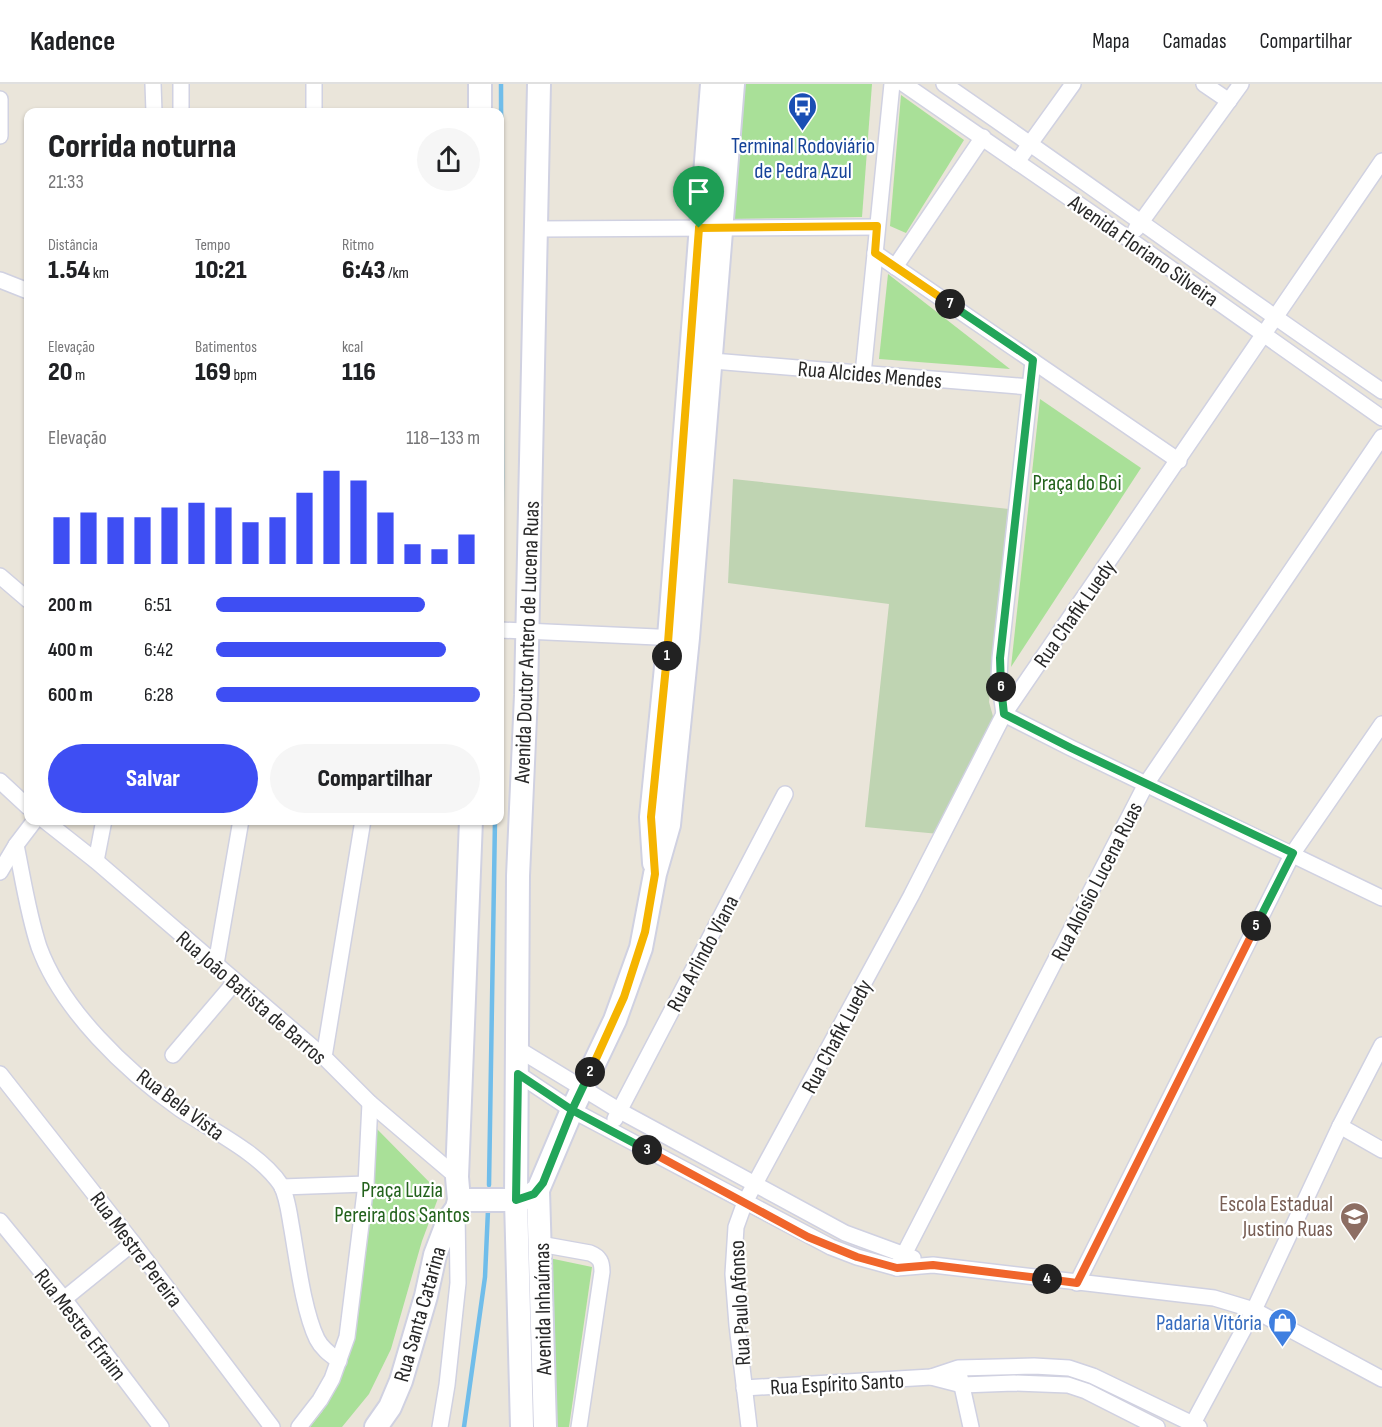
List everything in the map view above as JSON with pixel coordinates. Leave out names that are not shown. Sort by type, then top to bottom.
[{"type":"street","points":[[153,84],[154,108]]},
{"type":"street","points":[[181,84],[181,108]]},
{"type":"street","points":[[314,84],[314,108]]},
{"type":"street","points":[[480,84],[480,108]]},
{"type":"street","name":"Avenida Doutor Antero de Lucena Ruas","points":[[516,1200],[518,876],[526,695],[539,84]]},
{"type":"street","points":[[700,360],[699,228],[712,84]]},
{"type":"street","points":[[458,1204],[516,1200],[526,1198],[538,1190],[572,1110],[615,1020],[634,970],[645,932],[655,874],[651,817],[678,638],[700,360],[722,228],[733,84]]},
{"type":"street","points":[[862,374],[892,84]]},
{"type":"street","name":"Avenida Floriano Silveira","points":[[904,84],[1129,238],[1382,418]]},
{"type":"street","name":"Avenida Floriano Silveira","points":[[944,84],[1382,391]]},
{"type":"street","points":[[1017,162],[1073,84]]},
{"type":"street","points":[[1204,84],[1229,101]]},
{"type":"street","points":[[1129,238],[1241,84]]},
{"type":"street","points":[[0,99],[0,136]]},
{"type":"street","points":[[895,267],[983,137]]},
{"type":"street","name":"Rua Chafik Luedy","points":[[756,1184],[906,906],[1004,714],[1382,161]]},
{"type":"street","points":[[537,229],[877,226]]},
{"type":"street","points":[[875,253],[1179,461]]},
{"type":"street","points":[[0,280],[24,289]]},
{"type":"street","name":"Rua Alcides Mendes","points":[[700,360],[1030,387]]},
{"type":"street","points":[[1033,360],[1000,658],[999,678],[1004,714],[1382,898]]},
{"type":"street","name":"Rua Aloísio Lucena Ruas","points":[[900,1261],[1146,784],[1382,437]]},
{"type":"street","points":[[0,576],[24,597]]},
{"type":"street","points":[[504,630],[678,638]]},
{"type":"street","points":[[1077,1283],[1293,853],[1382,724]]},
{"type":"street","points":[[0,781],[24,803]]},
{"type":"street","name":"Rua Arlindo Viana","points":[[609,1130],[785,794]]},
{"type":"street","points":[[0,872],[31,825]]},
{"type":"street","name":"Rua João Batista de Barros","points":[[50,825],[216,964],[324,1058],[370,1103],[457,1177]]},
{"type":"street","points":[[96,861],[103,825]]},
{"type":"street","points":[[216,964],[240,825]]},
{"type":"street","points":[[324,1058],[362,825]]},
{"type":"street","points":[[440,1427],[458,1293],[457,1177],[471,825]]},
{"type":"street","name":"Rua Bela Vista","points":[[16,845],[40,949],[68,1000],[83,1021],[100,1040],[179,1108],[260,1163],[282,1186]]},
{"type":"street","points":[[173,1055],[235,982]]},
{"type":"street","points":[[1194,1426],[1254,1310],[1340,1126],[1382,1045]]},
{"type":"street","points":[[518,1049],[620,1111],[846,1233],[879,1247],[900,1261]]},
{"type":"street","name":"Rua Mestre Pereira","points":[[0,1074],[133,1243],[272,1427]]},
{"type":"street","points":[[518,1074],[572,1110],[609,1130],[831,1247],[857,1257],[1214,1298],[1254,1310],[1382,1379]]},
{"type":"street","points":[[299,1427],[320,1400],[344,1349],[350,1321],[366,1184],[370,1103]]},
{"type":"street","points":[[1340,1126],[1382,1150]]},
{"type":"street","points":[[339,1361],[324,1350],[312,1326],[282,1186],[366,1184]]},
{"type":"street","name":"Rua Paulo Afonso","points":[[749,1427],[737,1325],[734,1246],[735,1227],[745,1202],[756,1184]]},
{"type":"street","name":"Avenida Inhaúmas","points":[[538,1190],[544,1427]]},
{"type":"street","name":"Avenida Inhaúmas","points":[[516,1200],[522,1427]]},
{"type":"street","name":"Rua Santa Catarina","points":[[376,1427],[390,1407],[401,1381],[426,1296],[435,1255],[448,1221],[458,1204]]},
{"type":"street","name":"Rua Mestre Efraim","points":[[0,1221],[64,1299],[161,1427]]},
{"type":"street","points":[[64,1299],[133,1243]]},
{"type":"street","points":[[540,1244],[590,1253],[601,1261],[602,1272],[579,1427]]},
{"type":"street","name":"Rua Espírito Santo","points":[[744,1388],[931,1377],[958,1368],[1034,1366],[1069,1368],[1093,1376],[1194,1426]]},
{"type":"street","points":[[958,1368],[971,1427]]},
{"type":"street","name":"Rua Espírito Santo","points":[[931,1377],[962,1385],[1014,1383],[1068,1385],[1086,1391],[1157,1427]]},
{"type":"green space","points":[[740,84],[872,84],[862,217],[728,219]]},
{"type":"green space","points":[[901,95],[964,140],[906,233],[890,226]]},
{"type":"green space","points":[[888,274],[1010,369],[879,359]]},
{"type":"green space","name":"Praça do Boi","points":[[1040,399],[1141,468],[1011,667]]},
{"type":"green space","points":[[733,479],[1009,509],[989,702],[996,727],[939,834],[865,827],[889,604],[728,583]]},
{"type":"green space","name":"Praça Luzia Pereira dos Santos","points":[[376,1128],[440,1193],[422,1241],[391,1349],[369,1394],[342,1427],[310,1427],[322,1412],[340,1375]]},
{"type":"green space","points":[[549,1258],[592,1267],[569,1427],[552,1427]]},
{"type":"waterway","points":[[501,84],[501,108]]},
{"type":"waterway","points":[[489,1185],[495,825]]},
{"type":"waterway","points":[[464,1427],[485,1277],[488,1210]]},
{"type":"place","name":"Terminal Rodoviário de Pedra Azul","points":[[803,132]]},
{"type":"place","name":"Escola Estadual Justino Ruas","points":[[1354,1242]]},
{"type":"place","name":"Padaria Vitória","points":[[1283,1348]]},
{"type":"route","points":[[699,228],[669,638],[651,817],[651,843],[655,874],[645,932],[634,970],[615,1020],[572,1110],[543,1183],[534,1194],[516,1200],[518,1074],[572,1110],[808,1237],[857,1257],[897,1268],[933,1265],[1077,1283],[1293,853],[1004,714],[999,678],[1000,658],[1033,360],[875,253],[877,226],[699,228]]}]
